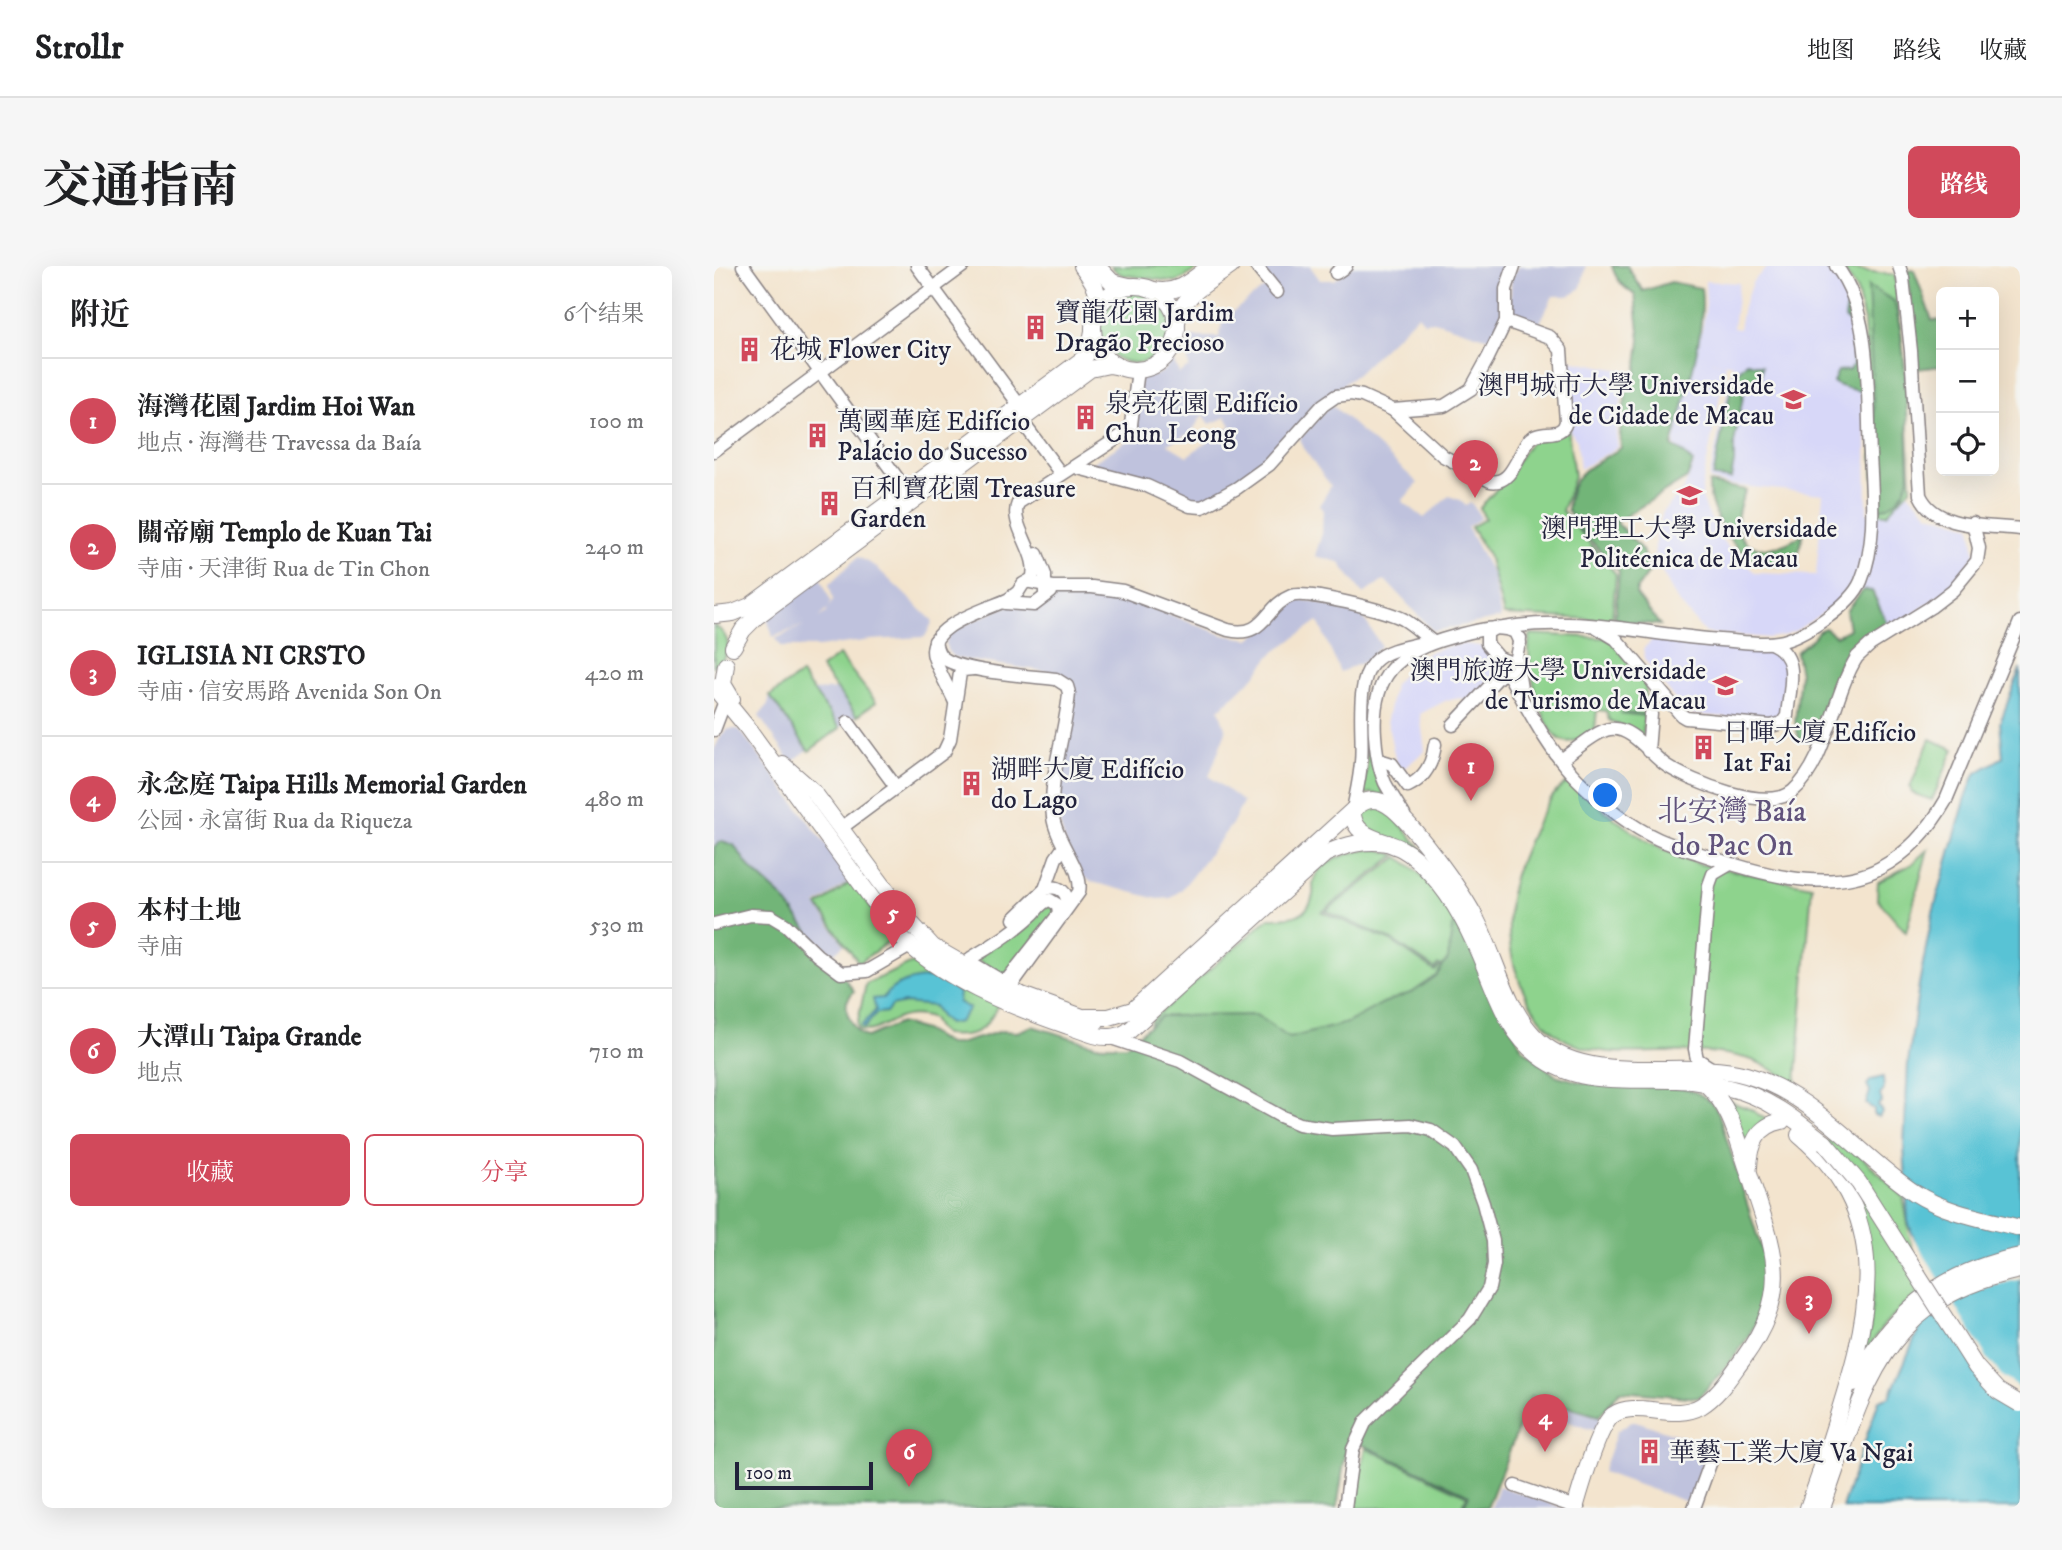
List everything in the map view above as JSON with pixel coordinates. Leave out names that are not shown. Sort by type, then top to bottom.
[{"type":"main road","points":[[1082,266],[1098,293],[1089,351],[1083,359],[1021,413],[756,617],[743,630],[720,669],[726,692],[783,765],[813,791],[925,958],[1003,1002],[1108,1037],[1130,1030],[1325,854],[1353,843],[1388,843]]},
{"type":"main road","points":[[1097,266],[1112,282],[1172,291],[1181,288],[1210,266]]},
{"type":"main road","points":[[714,615],[733,613],[750,606],[906,490],[1090,369],[1109,365],[1139,370],[1153,366],[1167,355],[1175,339],[1181,307],[1187,299],[1231,266]]},
{"type":"main road","points":[[1096,313],[1108,296],[1131,286]]},
{"type":"main road","points":[[1152,290],[1170,304],[1177,326]]},
{"type":"main road","points":[[1093,331],[1105,358],[1119,367]]},
{"type":"main road","points":[[714,615],[731,631],[733,647]]},
{"type":"main road","points":[[714,687],[728,710],[855,877],[916,941],[933,947],[1008,990],[1093,1021],[1130,1030]]},
{"type":"main road","points":[[1086,1017],[1109,1017],[1133,1010],[1353,810],[1370,800],[1384,803],[1412,830],[1460,891],[1477,920],[1519,1016],[1545,1047],[1577,1062],[1599,1066],[1749,1076],[1772,1084],[1813,1109],[1885,1171],[1917,1194],[1973,1217],[2020,1228]]},
{"type":"main road","points":[[1353,810],[1357,828],[1369,836],[1403,849],[1418,861],[1447,895],[1461,917],[1508,1020],[1528,1047],[1558,1069],[1582,1076],[1608,1079],[1675,1080],[1708,1075],[1737,1080],[1781,1098],[1854,1163],[1987,1369],[2006,1387],[2020,1395]]},
{"type":"main road","points":[[840,829],[834,836],[835,843],[852,866],[855,877]]},
{"type":"main road","points":[[980,989],[989,992],[1008,990]]},
{"type":"main road","points":[[1708,1075],[1782,1121],[1827,1163],[1852,1203],[1862,1233],[1867,1256],[1868,1287],[1820,1474]]},
{"type":"main road","points":[[1576,1508],[1606,1421],[1620,1411],[1674,1412],[1701,1406],[1729,1379],[1763,1328],[1774,1295],[1775,1259],[1727,1108],[1708,1075]]},
{"type":"main road","points":[[1748,1173],[1750,1149],[1754,1140],[1767,1126],[1782,1121]]},
{"type":"main road","points":[[1828,1141],[1859,1183],[1976,1367],[1998,1391],[2020,1404]]},
{"type":"main road","points":[[1822,1508],[1865,1360],[1881,1338],[1907,1310],[1939,1286],[1962,1274],[2020,1256]]},
{"type":"main road","points":[[1808,1508],[1854,1398],[1883,1355],[1912,1320],[1950,1293],[1974,1282],[2020,1270]]},
{"type":"street","points":[[743,266],[906,490]]},
{"type":"street","points":[[917,266],[1062,474]]},
{"type":"street","points":[[714,450],[963,266]]},
{"type":"street","points":[[1256,266],[1276,292]]},
{"type":"street","points":[[1393,410],[1444,406],[1471,389],[1506,321],[1506,289],[1514,266]]},
{"type":"street","points":[[1412,830],[1384,780],[1368,719],[1363,689],[1367,672],[1378,658],[1407,646],[1500,628],[1558,623],[1770,643],[1795,638],[1850,598],[1861,582],[1868,558],[1872,510],[1865,355],[1854,295],[1836,266]]},
{"type":"street","points":[[1899,266],[1903,278],[1911,351],[1920,495],[1927,508],[1948,520],[2020,529]]},
{"type":"street","points":[[1077,468],[1147,486],[1189,506],[1202,507],[1237,488],[1269,465],[1329,399],[1342,394],[1362,396],[1393,410],[1443,456],[1484,479],[1497,482],[1508,475],[1531,437],[1540,433],[1559,432],[1564,429],[1566,422],[1561,350],[1550,337],[1506,321]]},
{"type":"street","points":[[955,702],[934,657],[935,641],[945,628],[998,605],[1020,598],[1034,605],[1045,587],[1021,511],[1022,506],[1024,502],[1130,433],[1139,370]]},
{"type":"street","points":[[1045,587],[1034,575],[1034,565],[1015,511],[1018,503],[1121,436],[1131,425]]},
{"type":"street","points":[[1562,760],[1608,729],[1626,732],[1648,751],[1680,772],[1739,794],[1764,799],[1789,794],[1814,762],[1857,657],[1870,645],[1947,596],[1973,566],[1979,548],[1973,523]]},
{"type":"street","points":[[1020,598],[1023,584],[1123,591],[1228,630],[1242,632],[1260,625],[1289,597],[1304,594],[1378,610],[1403,619],[1433,642]]},
{"type":"street","points":[[1353,810],[1368,719],[1384,677],[1407,646],[1408,632],[1403,619]]},
{"type":"street","points":[[1520,643],[1515,632],[1500,628],[1487,633],[1486,637],[1488,646],[1503,664],[1562,760],[1590,791],[1632,824],[1659,839],[1730,864],[1780,876],[1814,880],[1847,879],[1879,869],[1909,848],[1931,825],[1946,800],[2020,622]]},
{"type":"street","points":[[1524,699],[1517,657],[1522,634],[1531,625]]},
{"type":"street","points":[[1594,626],[1616,639],[1631,654],[1686,718],[1779,725],[1787,716],[1791,665],[1786,652],[1770,643]]},
{"type":"street","points":[[1631,654],[1633,642],[1643,631]]},
{"type":"street","points":[[1446,639],[1471,641],[1488,646]]},
{"type":"street","points":[[935,641],[942,657],[956,664],[1056,680],[1067,686],[1069,700],[1052,805],[1053,820],[1063,848],[1080,877],[1079,892],[1007,980],[1000,981],[970,962],[971,958],[1033,914],[1044,901],[1056,902],[1063,910]]},
{"type":"street","points":[[1384,677],[1405,657],[1433,642]]},
{"type":"street","points":[[1453,725],[1503,664],[1517,657]]},
{"type":"street","points":[[840,829],[946,749],[950,739],[960,673],[963,670],[977,669]]},
{"type":"street","points":[[714,730],[728,710]]},
{"type":"street","points":[[1648,751],[1651,714]]},
{"type":"street","points":[[848,722],[896,788]]},
{"type":"street","points":[[1379,760],[1392,764],[1408,786],[1417,781],[1433,760],[1435,744]]},
{"type":"street","points":[[952,958],[985,942],[1006,927],[1045,889],[1056,858],[1063,848]]},
{"type":"street","points":[[1696,852],[1708,868],[1709,885],[1695,1049],[1697,1059],[1708,1075]]},
{"type":"street","points":[[1709,885],[1713,874],[1730,864]]},
{"type":"street","points":[[1008,990],[1063,910],[1068,898],[1063,890],[1054,887],[1045,889]]},
{"type":"street","points":[[714,924],[751,915],[771,916],[786,925],[817,955],[841,973],[867,971],[916,941]]},
{"type":"street","points":[[1130,1030],[1158,1052]]},
{"type":"street","points":[[1108,1037],[1180,1060],[1299,1124],[1332,1129],[1411,1125],[1432,1130],[1455,1147],[1471,1170],[1493,1241],[1494,1264],[1489,1288],[1470,1319],[1366,1421],[1353,1449],[1345,1508]]},
{"type":"street","points":[[1694,1508],[1711,1461]]},
{"type":"street","points":[[1515,1486],[1576,1508]]},
{"type":"shaded area","points":[[1258,266],[1310,266],[1320,280],[1334,280],[1353,266],[1505,266],[1501,327],[1489,338],[1434,321],[1424,322],[1418,315],[1357,374],[1315,406],[1299,427],[1260,465],[1212,497],[1189,501],[1087,466],[1127,441],[1132,432],[1141,375],[1154,376],[1173,360],[1179,373],[1189,367],[1186,337],[1219,337],[1223,319],[1270,284]],"holes":[[[1203,414],[1210,424],[1226,417],[1231,426],[1187,456],[1167,444],[1191,433]]]},
{"type":"shaded area","points":[[1518,266],[1586,266],[1581,287],[1568,296],[1553,296],[1537,329],[1510,316],[1511,280]]},
{"type":"shaded area","points":[[1769,266],[1833,266],[1849,288],[1866,437],[1867,514],[1886,515],[1908,493],[1929,514],[1971,526],[1975,555],[1953,586],[1890,631],[1874,592],[1859,589],[1797,630],[1782,636],[1769,638],[1705,633],[1677,600],[1654,557],[1656,536],[1663,512],[1684,489],[1694,464],[1674,445],[1703,325],[1705,281],[1739,283],[1733,328],[1739,329],[1743,307],[1753,281]],"holes":[[[1709,360],[1733,364],[1709,480],[1732,485],[1823,494],[1816,575],[1756,573],[1732,553],[1719,536],[1707,511],[1702,498],[1702,487],[1726,364]]]},
{"type":"shaded area","points":[[1569,360],[1626,371],[1616,434],[1618,447],[1580,469],[1577,441],[1570,431],[1567,376]]},
{"type":"shaded area","points":[[1331,404],[1418,483],[1402,501],[1424,518],[1449,496],[1460,500],[1466,506],[1471,502],[1481,518],[1467,527],[1492,574],[1501,618],[1433,631],[1385,580],[1363,594],[1339,562],[1315,556],[1322,534],[1323,509],[1319,506],[1331,486],[1303,448],[1300,438]]},
{"type":"shaded area","points":[[858,557],[875,566],[933,621],[925,637],[819,647],[782,647],[775,639],[804,625],[773,637],[767,618],[820,577],[831,601],[829,607],[833,600],[829,584]]},
{"type":"shaded area","points":[[1058,592],[1106,593],[1127,598],[1223,635],[1249,639],[1293,600],[1313,601],[1363,617],[1381,646],[1366,661],[1340,672],[1318,621],[1272,654],[1254,677],[1219,709],[1226,731],[1209,776],[1243,802],[1232,824],[1182,889],[1171,898],[1158,899],[1092,882],[1083,877],[1066,845],[1058,818],[1058,789],[1074,689],[1068,679],[1058,673],[960,659],[947,650],[948,636],[956,629],[1007,606]]},
{"type":"shaded area","name":"澳門旅遊大學 Universidade de Turismo de Macau","points":[[1653,639],[1771,647],[1786,656],[1784,716],[1779,721],[1686,714],[1644,659],[1644,648]]},
{"type":"shaded area","points":[[1464,644],[1485,649],[1502,669],[1473,701],[1460,698],[1445,701],[1420,714],[1425,751],[1398,773],[1387,720],[1394,685],[1410,666],[1429,652]]},
{"type":"shaded area","points":[[839,689],[863,711],[791,762],[759,716],[768,705],[770,694]]},
{"type":"shaded area","points":[[729,729],[739,729],[852,879],[816,905],[844,945],[833,954],[801,929],[714,884],[714,750],[722,734]]},
{"type":"shaded area","points":[[1541,1400],[1601,1418],[1595,1431],[1536,1411]]},
{"type":"shaded area","name":"華藝工業大廈 Va Ngai","points":[[1630,1422],[1639,1422],[1710,1446],[1690,1503],[1602,1472],[1617,1431]]},
{"type":"shaded area","points":[[1499,1486],[1564,1508],[1491,1508]]},
{"type":"green space","points":[[1111,266],[1203,266],[1177,282],[1123,275]]},
{"type":"green space","points":[[1612,266],[1627,266],[1643,291],[1671,282],[1701,288],[1698,346],[1672,446],[1693,463],[1687,478],[1616,522],[1642,550],[1649,572],[1636,594],[1660,625],[1619,621],[1615,618],[1619,571],[1580,529],[1567,510],[1573,486],[1584,471],[1621,448],[1620,433],[1628,380],[1636,375],[1640,340],[1635,295],[1620,283]]},
{"type":"green space","points":[[1843,268],[1895,275],[1905,368],[1911,488],[1887,514],[1876,513],[1864,321],[1857,291]]},
{"type":"green space","points":[[1914,270],[1932,320],[1936,320],[1936,367],[1918,369],[1907,271]]},
{"type":"green space","points":[[1868,286],[1894,301],[1906,388],[1909,476],[1899,498],[1878,509]]},
{"type":"green space","points":[[1128,293],[1142,293],[1155,299],[1164,308],[1170,328],[1168,341],[1160,353],[1142,363],[1128,363],[1115,357],[1106,348],[1100,335],[1100,321],[1106,308],[1115,299]]},
{"type":"green space","points":[[1847,306],[1854,306],[1864,393],[1833,382],[1838,371],[1849,370],[1853,365],[1852,325],[1845,319]]},
{"type":"green space","points":[[1747,362],[1762,366],[1760,380],[1744,391],[1734,443],[1731,479],[1713,477],[1733,377]]},
{"type":"green space","points":[[1568,429],[1574,477],[1562,511],[1616,574],[1612,620],[1504,615],[1488,555],[1471,527],[1485,519],[1480,508],[1501,484],[1531,441]]},
{"type":"green space","points":[[1709,483],[1746,490],[1739,508],[1738,524],[1741,535],[1748,544],[1758,548],[1771,548],[1803,534],[1797,557],[1789,563],[1775,565],[1751,558],[1740,550],[1718,519],[1711,501]]},
{"type":"green space","points":[[1863,590],[1872,591],[1886,621],[1861,649],[1841,658],[1829,713],[1814,743],[1799,739],[1795,722],[1800,674],[1796,653],[1818,631],[1825,628],[1836,636],[1849,629],[1846,611]]},
{"type":"green space","points":[[714,625],[724,635],[728,646],[725,656],[714,666]]},
{"type":"green space","points":[[1531,634],[1606,638],[1612,641],[1646,685],[1644,714],[1620,713],[1644,716],[1643,738],[1609,720],[1606,711],[1597,710],[1595,729],[1583,737],[1570,742],[1561,740],[1554,734],[1535,691],[1529,657]]},
{"type":"green space","points":[[839,655],[876,702],[857,716],[821,668]]},
{"type":"green space","points":[[801,674],[840,728],[809,751],[770,696]]},
{"type":"green space","points":[[1371,730],[1376,768],[1384,796],[1371,793],[1361,795],[1367,769],[1366,731]]},
{"type":"green space","points":[[1930,739],[1954,749],[1932,800],[1912,793],[1910,787]]},
{"type":"green space","points":[[1568,783],[1575,784],[1632,832],[1664,850],[1699,864],[1812,886],[1796,1084],[1755,1061],[1714,1052],[1612,1052],[1582,1047],[1556,1034],[1533,1008],[1512,956],[1509,916],[1512,888],[1519,864],[1539,819],[1553,796]]},
{"type":"green space","points":[[1368,805],[1383,807],[1392,814],[1443,876],[1470,916],[1508,1001],[1532,1038],[1549,1053],[1572,1066],[1676,1074],[1676,1077],[1570,1069],[1535,1047],[1519,1028],[1469,921],[1438,875],[1408,847],[1375,833],[1361,822],[1361,812]]},
{"type":"green space","points":[[722,841],[734,845],[750,868],[782,897],[854,991],[847,1002],[847,1012],[855,1028],[867,1037],[900,1023],[924,1030],[948,1044],[958,1044],[1002,1031],[1017,1032],[1032,1026],[1096,1045],[1126,1045],[1161,1016],[1256,1015],[1289,1038],[1347,1023],[1383,1003],[1413,992],[1436,976],[1448,959],[1452,927],[1459,923],[1522,1048],[1555,1075],[1584,1083],[1684,1088],[1703,1096],[1715,1107],[1764,1257],[1766,1279],[1758,1318],[1726,1367],[1698,1398],[1620,1391],[1599,1416],[1531,1396],[1487,1508],[1463,1508],[1469,1495],[1348,1438],[1337,1508],[714,1508],[714,847]]},
{"type":"green space","points":[[1377,849],[1396,855],[1322,912],[1391,941],[1435,971],[1439,967],[1451,968],[1531,1063],[1147,1033],[1151,1020],[1269,918],[1296,916],[1307,909],[1313,895],[1314,879],[1325,866],[1341,856]]},
{"type":"green space","points":[[1928,849],[1906,932],[1877,899],[1878,882],[1912,864]]},
{"type":"green space","points":[[1398,857],[1434,888],[1456,919],[1458,933],[1449,966],[1438,965],[1435,969],[1392,940],[1326,911]]},
{"type":"green space","points":[[852,881],[893,938],[859,963],[818,906]]},
{"type":"green space","points":[[1047,903],[1057,911],[1006,974],[1000,974],[976,959]]},
{"type":"green space","points":[[912,963],[941,972],[999,1003],[989,1020],[979,1031],[965,1035],[945,1035],[932,1019],[919,1016],[899,1018],[868,1031],[860,1030],[857,1025],[866,984]]},
{"type":"green space","points":[[1728,1101],[1750,1109],[1768,1121],[1746,1144]]},
{"type":"green space","points":[[1836,1133],[1903,1196],[1920,1293],[1884,1326],[1857,1368],[1870,1330],[1874,1273],[1870,1247],[1821,1150]]},
{"type":"green space","points":[[1366,1448],[1467,1496],[1461,1508],[1356,1508],[1359,1477]]},
{"type":"water","points":[[2020,669],[2020,1508],[1842,1508],[1879,1400],[1890,1396],[1923,1319],[1917,1250],[1908,1221],[1904,1146],[1908,1063],[1919,984],[1933,912],[1966,797],[1975,774],[2003,757],[2000,723]]},
{"type":"water","points":[[936,977],[959,992],[958,1002],[969,1008],[959,1022],[948,1024],[934,1006],[905,1003],[891,1006],[887,1012],[877,1013],[864,1028],[861,1026],[876,1010],[873,999],[883,998],[893,988],[906,982]]},
{"type":"water","points":[[1883,1077],[1884,1090],[1880,1095],[1882,1101],[1878,1105],[1882,1112],[1879,1117],[1874,1115],[1874,1109],[1866,1104],[1870,1091],[1867,1085],[1871,1080]]},
{"type":"pier","points":[[1907,1228],[1940,1280],[2020,1250],[2020,1279],[1980,1289],[1953,1302],[1988,1359],[2003,1377],[2020,1388],[2020,1409],[1934,1312],[1919,1318],[1918,1262]]},
{"type":"place","name":"寶龍花園 Jardim Dragão Precioso","points":[[1035,327]]},
{"type":"place","name":"花城 Flower City","points":[[750,349]]},
{"type":"place","name":"澳門城市大學 Universidade de Cidade de Macau","points":[[1794,400]]},
{"type":"place","name":"泉亮花園 Edifício Chun Leong","points":[[1085,418]]},
{"type":"place","name":"萬國華庭 Edifício Palácio do Sucesso","points":[[817,436]]},
{"type":"place","name":"澳門理工大學 Universidade Politécnica de Macau","points":[[1689,496]]},
{"type":"place","name":"關帝廟 Templo de Kuan Tai","points":[[1475,498]]},
{"type":"place","name":"百利寶花園 Treasure Garden","points":[[830,503]]},
{"type":"place","name":"澳門旅遊大學 Universidade de Turismo de Macau","points":[[1726,685]]},
{"type":"place","name":"日暉大廈 Edifício Iat Fai","points":[[1703,747]]},
{"type":"place","name":"湖畔大廈 Edifício do Lago","points":[[971,784]]},
{"type":"place","name":"海灣花園 Jardim Hoi Wan","points":[[1471,801]]},
{"type":"place","name":"本村土地","points":[[893,948]]},
{"type":"place","name":"IGLISIA NI CRSTO","points":[[1809,1334]]},
{"type":"place","name":"永念庭 Taipa Hills Memorial Garden","points":[[1545,1452]]},
{"type":"place","name":"華藝工業大廈 Va Ngai","points":[[1649,1452]]},
{"type":"place","name":"大潭山 Taipa Grande","points":[[909,1487]]},
{"type":"district","name":"北安灣 Baía do Pac On","points":[[1732,828]]}]
